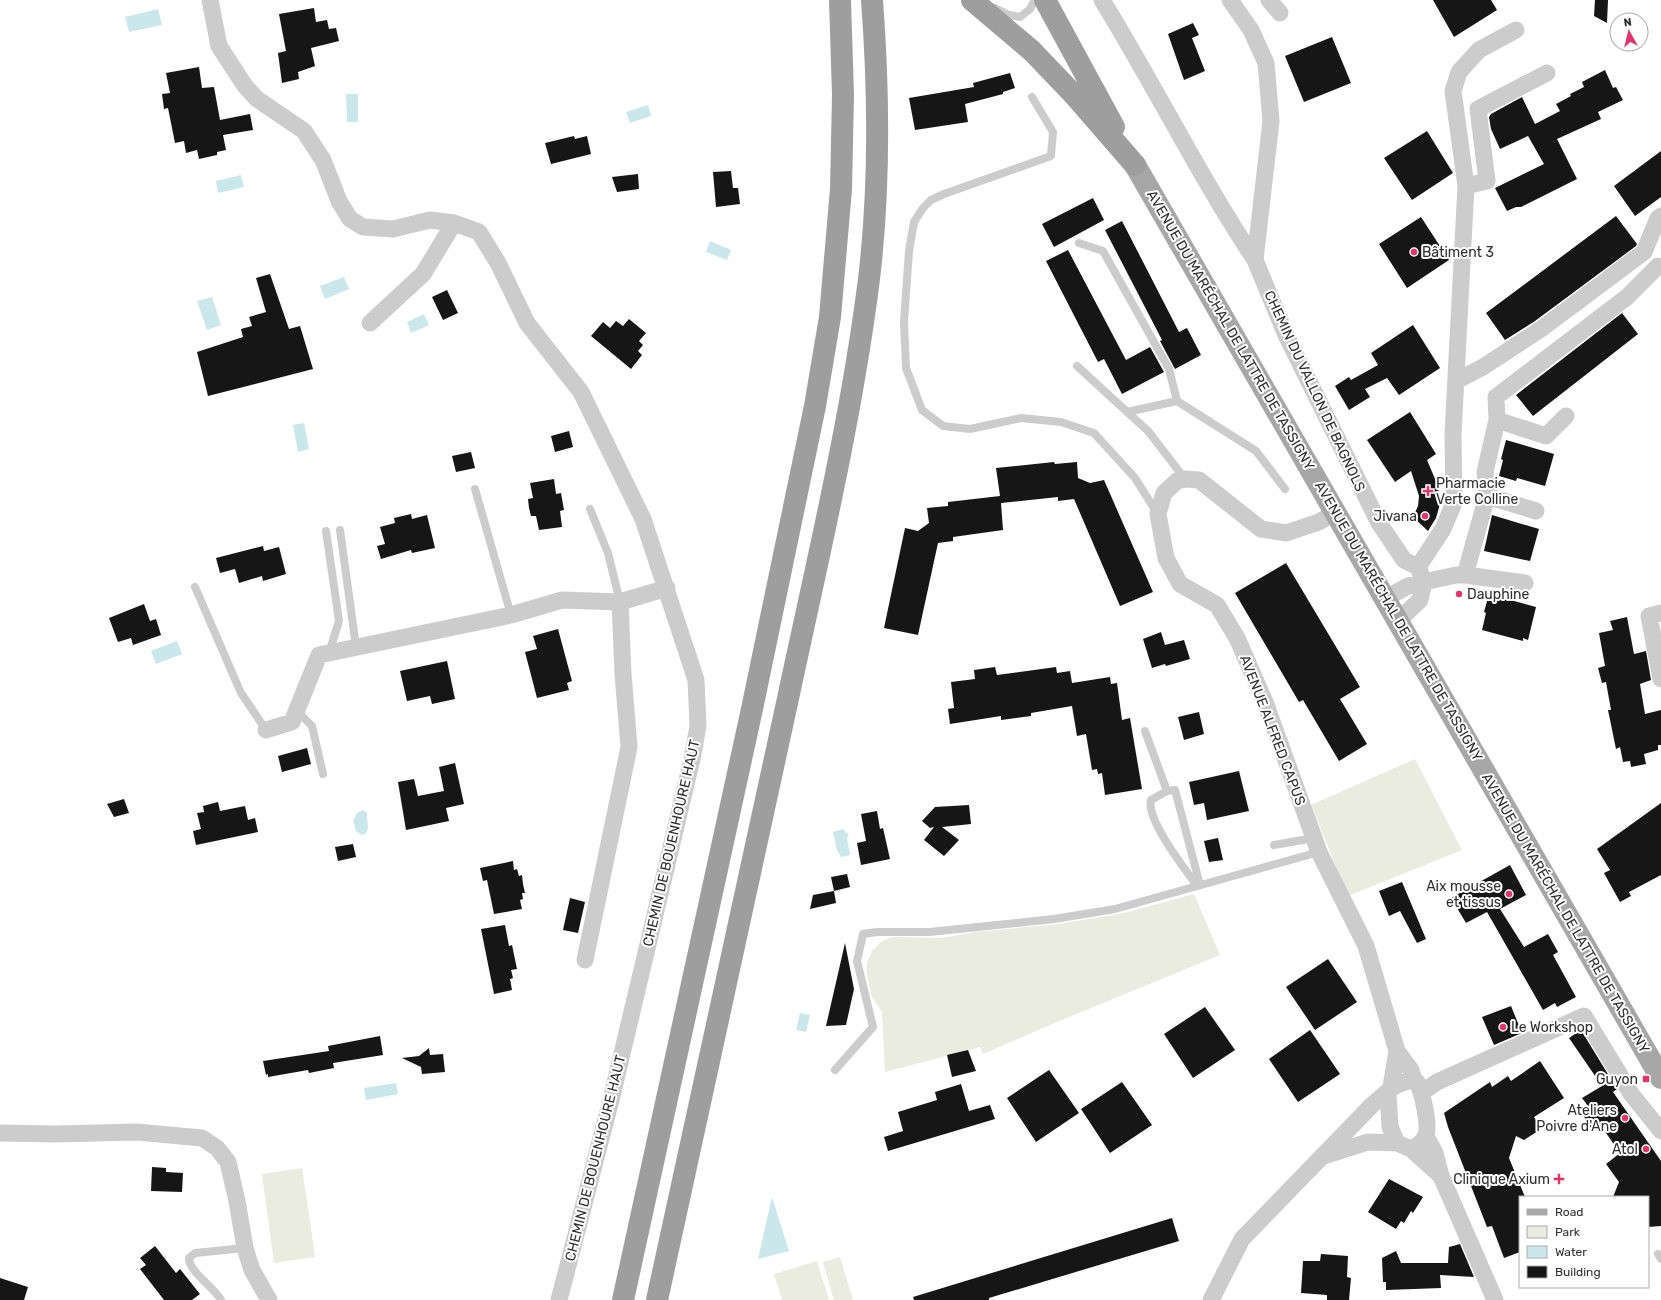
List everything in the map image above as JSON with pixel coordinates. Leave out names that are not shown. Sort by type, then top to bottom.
[{"type":"highway","points":[[623,1300],[752,709],[815,406],[830,317],[841,189],[843,95],[840,0]]},
{"type":"highway","points":[[657,1300],[822,541],[854,376],[869,277],[876,175],[878,73],[872,0]]},
{"type":"highway","points":[[972,0],[1032,51],[1076,97],[1135,165]]},
{"type":"highway","points":[[1046,0],[1135,165]]},
{"type":"main road","name":"AVENUE DU MARÉCHAL DE LATTRE DE TASSIGNY","points":[[1135,165],[1386,598],[1661,1078]]},
{"type":"street","name":"CHEMIN DE BOUENHOURE HAUT","points":[[210,0],[219,46],[245,86],[257,99],[304,131],[323,160],[339,201],[350,219],[363,227],[393,229],[430,220],[454,223],[479,232],[498,263],[527,323],[581,392],[643,519],[667,588],[696,680],[698,726],[692,760],[612,1092],[559,1300]]},
{"type":"street","points":[[1102,0],[1231,224],[1255,260]]},
{"type":"street","name":"CHEMIN DU VALLON DE BAGNOLS","points":[[1230,0],[1252,30],[1266,63],[1271,121],[1255,260],[1286,335],[1379,523],[1404,560],[1421,575]]},
{"type":"street","points":[[1269,0],[1280,13]]},
{"type":"street","points":[[1398,621],[1420,600],[1421,575],[1454,503],[1453,434],[1466,186],[1453,91],[1459,72],[1479,50],[1516,30]]},
{"type":"street","points":[[1466,186],[1487,181],[1478,109],[1547,72]]},
{"type":"street","points":[[1456,381],[1483,367],[1541,329],[1644,252],[1658,218],[1661,216]]},
{"type":"street","points":[[370,323],[423,274],[454,223]]},
{"type":"street","points":[[1465,575],[1487,496],[1485,472],[1497,420],[1496,397],[1627,297],[1658,266]]},
{"type":"street","points":[[1497,420],[1546,436],[1566,416]]},
{"type":"street","points":[[1185,479],[1199,480],[1261,529],[1286,533],[1318,522],[1336,512]]},
{"type":"street","name":"AVENUE ALFRED CAPUS","points":[[1185,479],[1177,481],[1164,493],[1158,514],[1166,558],[1180,584],[1217,605],[1237,638],[1265,702],[1317,845],[1366,946],[1397,1051]]},
{"type":"street","points":[[1487,496],[1536,511]]},
{"type":"street","points":[[1386,598],[1408,586],[1421,575],[1465,575],[1525,583]]},
{"type":"street","points":[[266,730],[292,722],[319,655],[511,615],[562,600],[620,602],[667,588]]},
{"type":"street","points":[[585,960],[629,747],[623,674],[620,602]]},
{"type":"street","points":[[1661,613],[1649,616],[1661,678]]},
{"type":"street","points":[[1210,1300],[1242,1239],[1373,1104],[1389,1090],[1405,1081],[1417,1087],[1438,1082],[1584,1016],[1632,1094],[1661,1131]]},
{"type":"street","points":[[1397,1051],[1411,1070],[1424,1104],[1426,1136],[1435,1153],[1441,1176],[1494,1300]]},
{"type":"street","points":[[1397,1051],[1389,1090],[1390,1127],[1404,1146],[1441,1176]]},
{"type":"street","points":[[0,1133],[55,1134],[137,1132],[202,1138],[216,1148],[228,1162],[245,1248],[252,1270],[269,1300]]},
{"type":"street","points":[[1322,1157],[1368,1142],[1404,1146],[1421,1143],[1426,1136]]},
{"type":"lane","points":[[978,0],[1009,15],[1020,17],[1030,10],[1035,0]]},
{"type":"lane","points":[[1032,97],[1053,132],[1051,156],[931,200],[923,208],[914,222],[909,251],[904,322],[906,368],[922,410],[943,426],[970,429],[1021,418],[1061,422],[1094,433],[1135,478],[1158,514]]},
{"type":"lane","points":[[1079,243],[1103,251],[1169,369],[1177,401],[1256,451],[1285,489]]},
{"type":"lane","points":[[1077,366],[1148,431],[1185,479]]},
{"type":"lane","points":[[1127,412],[1177,401]]},
{"type":"lane","points":[[475,489],[511,615]]},
{"type":"lane","points":[[590,509],[608,553],[620,602]]},
{"type":"lane","points":[[340,530],[356,647]]},
{"type":"lane","points":[[326,531],[339,621],[329,653]]},
{"type":"lane","points":[[196,587],[241,693],[266,730]]},
{"type":"lane","points":[[296,711],[312,726],[323,774]]},
{"type":"lane","points":[[1145,731],[1167,791]]},
{"type":"lane","points":[[1176,790],[1198,885],[1167,843],[1151,814],[1149,806],[1150,800],[1167,791],[1176,790]]},
{"type":"lane","points":[[1274,845],[1317,845]]},
{"type":"lane","points":[[835,1070],[873,1027],[857,961],[863,934],[877,932],[930,932],[1054,919],[1115,909],[1198,885],[1317,845]]},
{"type":"lane","points":[[221,1300],[217,1293],[195,1270],[189,1262],[189,1258],[195,1253],[245,1248]]},
{"type":"green space","points":[[1415,759],[1462,850],[1348,896],[1311,805]]},
{"type":"green space","points":[[1194,894],[1220,955],[983,1054],[980,1047],[885,1072],[882,1012],[872,997],[867,975],[867,963],[872,951],[882,941],[893,937],[942,938],[975,932],[1059,924],[1124,913]]},
{"type":"green space","points":[[302,1168],[315,1257],[274,1263],[262,1174]]},
{"type":"green space","points":[[840,1257],[853,1300],[834,1300],[823,1262]]},
{"type":"green space","points":[[817,1261],[829,1300],[782,1300],[774,1274]]},
{"type":"water","points":[[158,9],[162,25],[129,32],[125,17]]},
{"type":"water","points":[[346,94],[358,94],[358,122],[347,122]]},
{"type":"water","points":[[648,105],[651,116],[630,123],[626,112]]},
{"type":"water","points":[[241,175],[244,187],[218,193],[216,181]]},
{"type":"water","points":[[710,241],[731,250],[727,260],[706,252]]},
{"type":"water","points":[[344,277],[349,289],[325,299],[320,286]]},
{"type":"water","points":[[212,297],[221,325],[207,330],[197,301]]},
{"type":"water","points":[[424,314],[429,325],[411,333],[407,322]]},
{"type":"water","points":[[304,423],[309,449],[298,452],[293,425]]},
{"type":"water","points":[[177,641],[182,654],[156,664],[151,651]]},
{"type":"water","points":[[363,810],[367,813],[368,829],[365,834],[362,835],[356,831],[353,821],[357,813]]},
{"type":"water","points":[[843,829],[849,835],[847,838],[850,855],[841,857],[837,850],[833,832]]},
{"type":"water","points":[[800,1013],[810,1015],[806,1032],[796,1030]]},
{"type":"water","points":[[396,1083],[398,1094],[366,1100],[364,1088]]},
{"type":"water","points":[[772,1197],[789,1251],[758,1259]]},
{"type":"building","points":[[1433,0],[1491,0],[1497,10],[1454,37]]},
{"type":"building","points":[[1595,0],[1608,0],[1607,23],[1594,16]]},
{"type":"building","points":[[314,8],[316,22],[327,20],[329,29],[336,28],[339,41],[311,48],[315,66],[298,72],[299,79],[282,83],[278,53],[286,51],[279,14]]},
{"type":"building","points":[[1193,23],[1199,35],[1192,38],[1205,71],[1184,80],[1168,34]]},
{"type":"building","points":[[1332,37],[1351,83],[1304,102],[1285,56]]},
{"type":"building","points":[[199,67],[202,88],[214,87],[220,120],[250,114],[253,130],[223,135],[226,150],[217,152],[217,155],[199,159],[197,150],[186,153],[184,141],[175,143],[168,108],[164,109],[162,94],[170,93],[166,73]]},
{"type":"building","points":[[1605,70],[1613,88],[1616,87],[1623,100],[1598,112],[1601,119],[1557,139],[1577,179],[1521,207],[1516,207],[1507,211],[1495,188],[1544,164],[1528,136],[1500,149],[1491,129],[1489,117],[1491,114],[1522,97],[1535,124],[1560,111],[1556,104],[1571,96],[1570,94],[1584,87],[1582,82]]},
{"type":"building","points":[[1010,73],[1015,88],[1003,92],[1003,94],[965,104],[968,122],[915,130],[909,98],[974,87],[973,83]]},
{"type":"building","points":[[1427,131],[1453,173],[1412,200],[1384,158]]},
{"type":"building","points":[[574,136],[575,139],[587,136],[591,154],[551,164],[545,143]]},
{"type":"building","points":[[1661,151],[1661,197],[1635,216],[1614,186]]},
{"type":"building","points":[[731,171],[733,188],[738,188],[740,204],[716,207],[713,172]]},
{"type":"building","points":[[638,174],[639,189],[617,192],[612,177]]},
{"type":"building","points":[[1093,198],[1104,220],[1054,247],[1042,224]]},
{"type":"building","points":[[1616,216],[1637,244],[1636,246],[1535,321],[1505,340],[1486,313]]},
{"type":"building","name":"Bâtiment 3","points":[[1421,217],[1449,260],[1407,288],[1379,244]]},
{"type":"building","points":[[1122,221],[1179,332],[1187,328],[1201,355],[1175,369],[1160,341],[1162,340],[1105,230]]},
{"type":"building","points":[[1068,250],[1126,360],[1150,347],[1164,372],[1122,394],[1104,359],[1098,362],[1046,261]]},
{"type":"building","points":[[270,274],[289,329],[300,326],[313,369],[208,396],[197,352],[243,337],[241,329],[252,326],[249,317],[266,312],[256,278]]},
{"type":"building","points":[[447,290],[458,313],[443,320],[432,297]]},
{"type":"building","points":[[1622,313],[1638,334],[1533,416],[1516,395]]},
{"type":"building","points":[[629,319],[646,333],[639,341],[643,345],[638,351],[642,355],[631,369],[591,336],[603,322],[610,328],[616,321],[623,326]]},
{"type":"building","points":[[1413,325],[1440,368],[1399,395],[1387,378],[1365,389],[1370,397],[1349,410],[1335,386],[1349,377],[1351,380],[1378,365],[1371,353]]},
{"type":"building","points":[[1410,412],[1436,454],[1427,460],[1438,486],[1440,504],[1436,518],[1428,531],[1413,517],[1418,506],[1419,496],[1411,471],[1395,482],[1367,440]]},
{"type":"building","points":[[569,431],[573,447],[555,452],[551,436]]},
{"type":"building","points":[[1506,440],[1554,454],[1545,486],[1517,478],[1516,481],[1499,476],[1503,460],[1501,459]]},
{"type":"building","points":[[471,452],[475,468],[456,472],[452,456]]},
{"type":"building","points":[[1054,462],[1055,464],[1077,462],[1078,478],[1090,483],[1104,480],[1153,592],[1120,606],[1074,499],[1058,501],[1058,497],[1001,503],[1003,530],[953,537],[953,541],[938,543],[918,635],[884,628],[905,528],[918,531],[929,523],[927,508],[948,506],[948,502],[1000,496],[996,468]]},
{"type":"building","points":[[554,479],[556,494],[561,493],[564,510],[560,511],[562,527],[539,530],[536,516],[531,516],[529,508],[528,499],[533,498],[530,483]]},
{"type":"building","points":[[411,514],[412,519],[427,515],[435,548],[412,553],[411,550],[381,559],[377,546],[385,544],[380,527],[395,523],[394,518]]},
{"type":"building","points":[[1492,515],[1539,529],[1530,561],[1484,551]]},
{"type":"building","points":[[263,546],[264,551],[279,547],[286,574],[263,581],[262,576],[239,583],[235,569],[220,573],[216,558]]},
{"type":"building","points":[[1286,563],[1360,687],[1340,699],[1367,744],[1339,761],[1303,700],[1299,702],[1235,593]]},
{"type":"building","points":[[1489,594],[1536,607],[1528,640],[1523,638],[1523,641],[1482,630],[1486,613],[1484,612]]},
{"type":"building","points":[[144,604],[150,621],[156,619],[161,635],[133,645],[131,638],[118,642],[109,618]]},
{"type":"building","points":[[1627,617],[1634,654],[1646,651],[1651,680],[1640,684],[1645,714],[1661,710],[1661,745],[1658,745],[1658,750],[1644,754],[1646,764],[1631,767],[1630,761],[1623,762],[1620,747],[1616,749],[1608,710],[1611,710],[1606,682],[1602,683],[1598,668],[1605,666],[1599,633],[1613,630],[1610,621]]},
{"type":"building","points":[[558,629],[572,681],[567,683],[569,690],[537,698],[525,652],[537,649],[533,636]]},
{"type":"building","points":[[1161,632],[1165,645],[1184,640],[1190,659],[1166,666],[1165,664],[1152,668],[1143,639]]},
{"type":"building","points":[[447,661],[455,699],[432,704],[430,696],[407,701],[400,671]]},
{"type":"building","points":[[995,667],[997,675],[1056,667],[1057,673],[1070,671],[1072,683],[1110,677],[1111,684],[1117,683],[1122,720],[1130,718],[1142,789],[1105,795],[1102,773],[1098,774],[1097,769],[1092,770],[1086,734],[1077,736],[1072,706],[1031,713],[1031,716],[1001,720],[1001,716],[950,724],[948,709],[954,708],[951,682],[975,679],[974,670]]},
{"type":"building","points":[[1199,712],[1204,734],[1184,740],[1178,717]]},
{"type":"building","points":[[307,748],[311,764],[282,772],[278,756]]},
{"type":"building","points":[[455,763],[464,804],[446,808],[449,821],[406,830],[398,782],[414,779],[418,796],[444,791],[439,767]]},
{"type":"building","points":[[1239,771],[1249,811],[1207,820],[1204,803],[1194,805],[1189,782]]},
{"type":"building","points":[[124,799],[129,813],[114,817],[107,804]]},
{"type":"building","points":[[218,802],[220,811],[245,806],[248,820],[255,818],[258,832],[196,845],[193,831],[201,829],[197,813],[204,812],[203,806]]},
{"type":"building","points":[[1661,803],[1661,875],[1629,892],[1631,896],[1620,902],[1604,873],[1610,870],[1597,849]]},
{"type":"building","points":[[969,805],[971,824],[942,827],[959,840],[944,856],[924,840],[934,827],[930,828],[922,821],[935,807]]},
{"type":"building","points":[[877,811],[880,829],[883,828],[890,859],[861,865],[857,843],[866,841],[861,814]]},
{"type":"building","points":[[1218,838],[1223,860],[1209,862],[1204,841]]},
{"type":"building","points":[[353,844],[356,857],[338,861],[335,847]]},
{"type":"building","points":[[513,861],[514,870],[517,869],[519,876],[522,875],[525,893],[522,893],[523,899],[520,900],[522,909],[494,914],[487,880],[483,881],[480,868]]},
{"type":"building","points":[[1510,865],[1526,895],[1500,909],[1524,947],[1548,934],[1558,952],[1553,955],[1576,997],[1557,1007],[1555,1003],[1543,1010],[1487,912],[1466,923],[1451,898]]},
{"type":"building","points":[[847,874],[850,887],[834,891],[831,877]]},
{"type":"building","points":[[1402,882],[1426,939],[1417,943],[1400,911],[1389,916],[1379,891]]},
{"type":"building","points":[[834,891],[836,903],[810,909],[813,895]]},
{"type":"building","points":[[570,898],[585,902],[578,933],[563,930]]},
{"type":"building","points":[[505,925],[509,946],[512,945],[517,969],[511,970],[513,978],[510,979],[512,990],[494,994],[481,929]]},
{"type":"building","points":[[845,943],[854,989],[846,1025],[826,1026]]},
{"type":"building","points":[[1328,959],[1357,1002],[1315,1030],[1286,987]]},
{"type":"building","name":"Le Workshop","points":[[1511,1006],[1522,1033],[1494,1045],[1482,1017]]},
{"type":"building","points":[[1205,1007],[1235,1050],[1193,1078],[1164,1034]]},
{"type":"building","points":[[1310,1030],[1340,1074],[1298,1102],[1269,1059]]},
{"type":"building","points":[[1581,1030],[1617,1089],[1613,1092],[1661,1161],[1661,1226],[1649,1227],[1649,1196],[1613,1196],[1619,1182],[1606,1164],[1620,1153],[1599,1123],[1591,1128],[1583,1115],[1591,1110],[1582,1098],[1602,1086],[1569,1038]]},
{"type":"building","points":[[380,1036],[383,1055],[333,1063],[334,1068],[309,1073],[308,1070],[268,1077],[268,1074],[266,1075],[263,1061],[329,1051],[328,1046]]},
{"type":"building","points":[[429,1048],[430,1055],[443,1054],[445,1072],[422,1074],[421,1067],[402,1058],[419,1056]]},
{"type":"building","points":[[968,1050],[976,1071],[952,1077],[947,1055]]},
{"type":"building","points":[[1540,1061],[1564,1098],[1534,1117],[1541,1129],[1524,1140],[1516,1136],[1509,1158],[1525,1196],[1519,1196],[1519,1252],[1504,1258],[1492,1226],[1487,1227],[1444,1113],[1490,1082],[1492,1087],[1508,1076],[1511,1081]]},
{"type":"building","points":[[1049,1070],[1079,1113],[1036,1142],[1007,1098]]},
{"type":"building","points":[[1122,1082],[1152,1125],[1110,1153],[1081,1109]]},
{"type":"building","points":[[961,1084],[969,1111],[990,1105],[995,1119],[888,1151],[884,1137],[903,1131],[898,1112],[937,1100],[935,1092]]},
{"type":"building","points":[[152,1167],[166,1168],[166,1172],[183,1173],[182,1192],[151,1191]]},
{"type":"building","points":[[1389,1179],[1423,1197],[1413,1213],[1411,1211],[1404,1223],[1401,1221],[1396,1229],[1368,1212]]},
{"type":"building","points":[[1172,1218],[1179,1241],[989,1298],[989,1300],[914,1300],[913,1297]]},
{"type":"building","points":[[1460,1244],[1474,1277],[1440,1275],[1441,1288],[1386,1290],[1386,1282],[1383,1282],[1382,1258],[1396,1251],[1401,1263],[1448,1263],[1449,1247]]},
{"type":"building","points":[[155,1246],[176,1273],[180,1269],[200,1294],[192,1300],[164,1300],[140,1269],[146,1265],[140,1258]]},
{"type":"building","points":[[1321,1254],[1348,1256],[1347,1277],[1351,1278],[1349,1300],[1327,1300],[1327,1295],[1301,1293],[1303,1261],[1320,1261]]},
{"type":"building","points":[[0,1278],[28,1287],[24,1300],[0,1300]]},
{"type":"place","name":"Bâtiment 3","points":[[1414,252]]},
{"type":"place","name":"Pharmacie Verte Colline","points":[[1428,491]]},
{"type":"place","name":"Jivana","points":[[1425,516]]},
{"type":"place","name":"Dauphine","points":[[1459,594]]},
{"type":"place","name":"Aix mousse et tissus","points":[[1509,894]]},
{"type":"place","name":"Le Workshop","points":[[1503,1027]]},
{"type":"place","name":"Guyon","points":[[1646,1079]]},
{"type":"place","name":"Ateliers Poivre d'Ane","points":[[1625,1118]]},
{"type":"place","name":"Atol","points":[[1646,1149]]},
{"type":"place","name":"Clinique Axium","points":[[1559,1179]]}]
